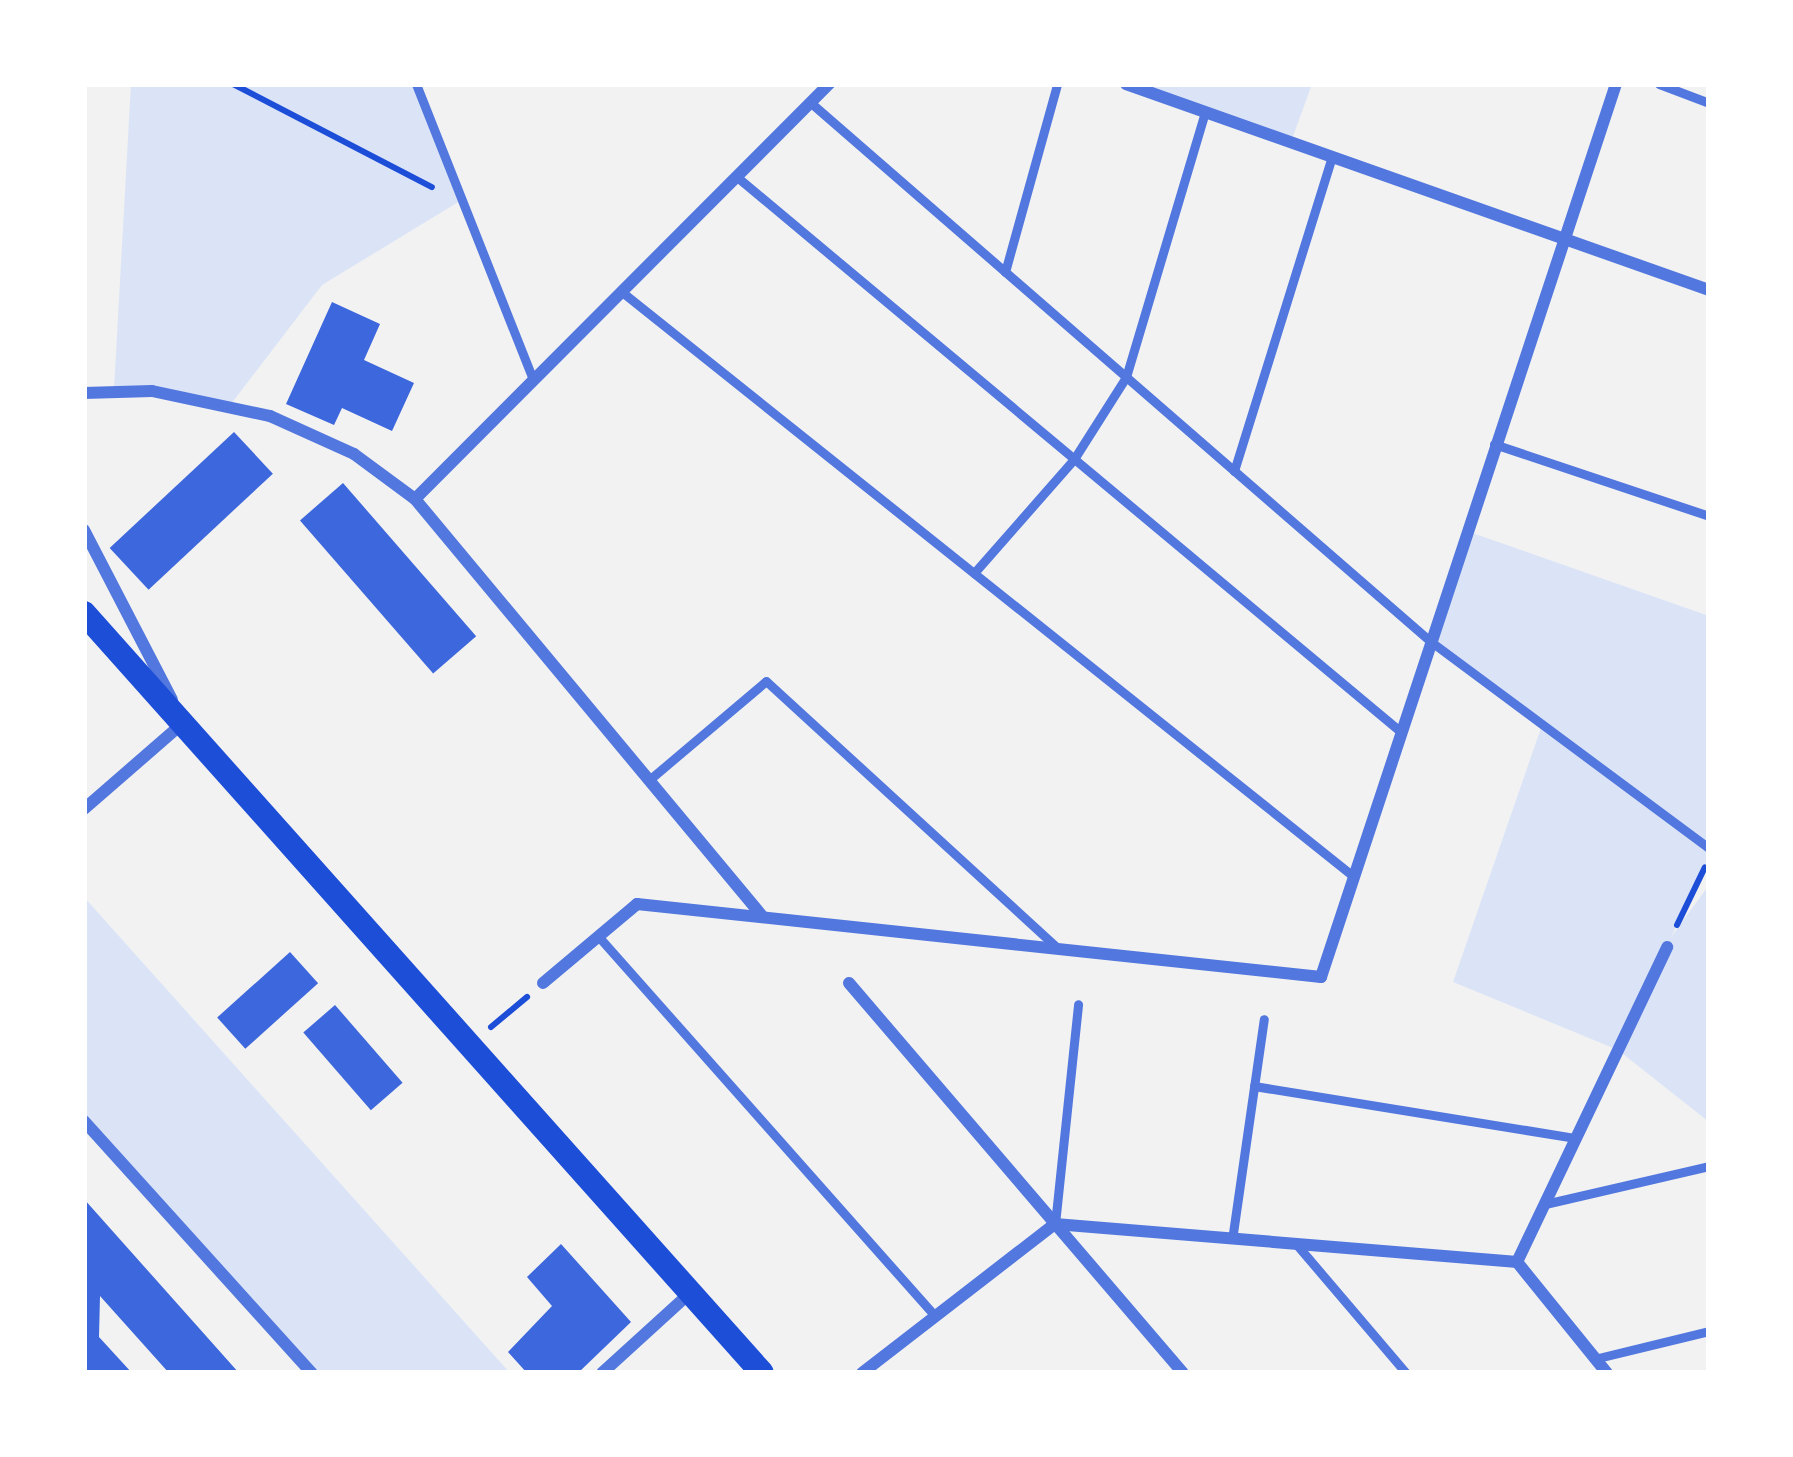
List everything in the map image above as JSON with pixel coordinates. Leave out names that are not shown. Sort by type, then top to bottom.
[{"type":"main road","points":[[84,613],[762,1373]]},
{"type":"street","points":[[416,500],[829,84]]},
{"type":"street","points":[[1126,84],[1709,290]]},
{"type":"street","points":[[543,983],[637,904],[1321,976],[1612,85]]},
{"type":"street","points":[[84,393],[152,391],[270,416],[353,454],[416,500],[763,917]]},
{"type":"street","points":[[84,530],[183,723],[84,809]]},
{"type":"street","points":[[1517,1262],[1666,947]]},
{"type":"street","points":[[849,983],[1176,1371]]},
{"type":"street","points":[[84,1121],[312,1373]]},
{"type":"street","points":[[862,1373],[1055,1224],[1233,1233],[1517,1262],[1607,1373]]},
{"type":"street","points":[[602,1373],[691,1293]]},
{"type":"lane","points":[[416,84],[532,380]]},
{"type":"lane","points":[[1005,272],[1057,84]]},
{"type":"lane","points":[[1659,84],[1709,103]]},
{"type":"lane","points":[[811,103],[1430,641],[1709,848]]},
{"type":"lane","points":[[974,573],[1074,459],[1126,377],[1205,112]]},
{"type":"lane","points":[[1234,471],[1332,157]]},
{"type":"lane","points":[[737,177],[1401,732]]},
{"type":"lane","points":[[622,292],[1353,875]]},
{"type":"lane","points":[[1494,444],[1709,516]]},
{"type":"lane","points":[[649,780],[766,681],[1058,949]]},
{"type":"lane","points":[[598,936],[935,1316]]},
{"type":"lane","points":[[1055,1224],[1078,1004]]},
{"type":"lane","points":[[1233,1233],[1264,1019]]},
{"type":"lane","points":[[1254,1086],[1576,1138]]},
{"type":"lane","points":[[1545,1204],[1709,1166]]},
{"type":"lane","points":[[1292,1239],[1406,1373]]},
{"type":"lane","points":[[1594,1359],[1709,1331]]},
{"type":"path","points":[[233,84],[460,201]]},
{"type":"path","points":[[1666,947],[1709,858]]},
{"type":"path","points":[[469,1046],[543,983]]},
{"type":"shaded area","points":[[131,84],[416,84],[460,201],[322,285],[231,404],[114,389]]},
{"type":"shaded area","points":[[1126,84],[1312,84],[1291,142]]},
{"type":"shaded area","points":[[1467,531],[1709,616],[1709,858],[1671,937],[1709,885],[1709,1122],[1618,1050],[1453,982],[1542,725],[1430,641]]},
{"type":"shaded area","points":[[84,897],[510,1373],[312,1373],[84,1121]]},
{"type":"building","points":[[332,302],[380,324],[364,360],[414,383],[392,431],[342,408],[334,425],[286,404]]},
{"type":"building","points":[[234,432],[273,474],[149,590],[110,548]]},
{"type":"building","points":[[343,483],[476,636],[433,674],[300,520]]},
{"type":"building","points":[[290,952],[318,983],[245,1049],[217,1018]]},
{"type":"building","points":[[335,1005],[403,1083],[371,1110],[303,1033]]},
{"type":"building","points":[[84,1199],[239,1373],[169,1373],[100,1296],[99,1337],[132,1373],[84,1373]]},
{"type":"building","points":[[561,1244],[631,1322],[578,1373],[527,1373],[508,1352],[552,1306],[527,1277]]}]
